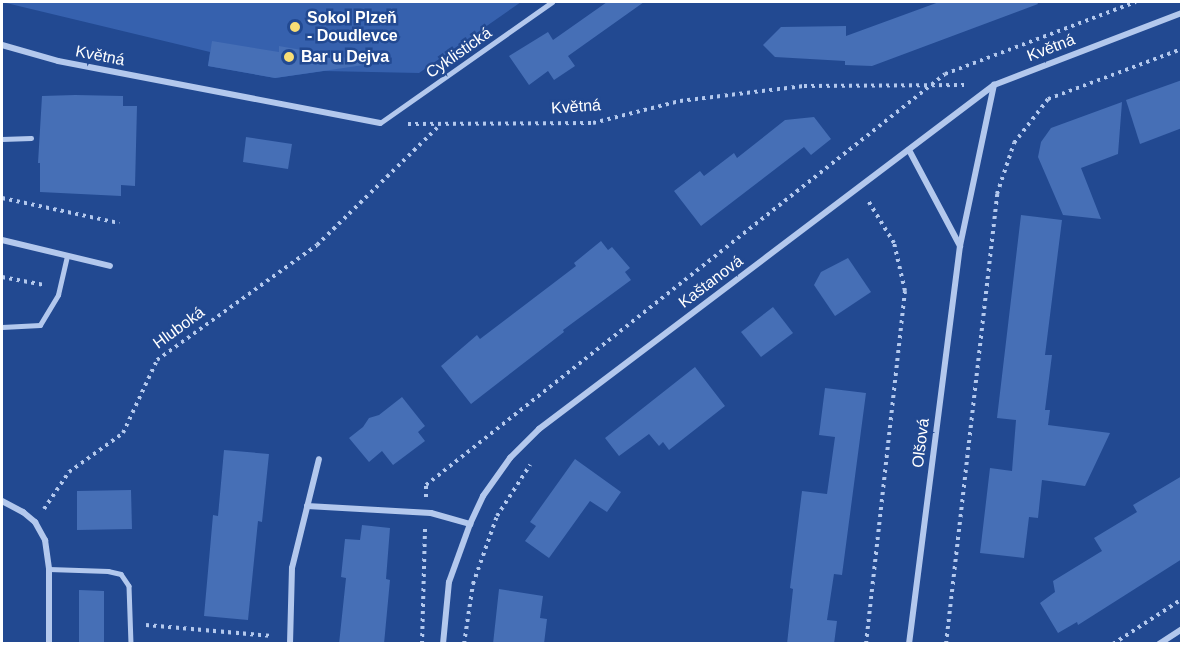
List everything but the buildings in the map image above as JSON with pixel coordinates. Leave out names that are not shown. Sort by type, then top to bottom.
[{"type":"street","name":"Květná","points":[[994,85],[1182,13]]},
{"type":"street","name":"Květná","points":[[2,45],[70,63],[380,123]]},
{"type":"street","name":"Kaštanová","points":[[443,644],[449,582],[483,496],[510,458],[539,429],[994,85]]},
{"type":"street","name":"Olšová","points":[[909,644],[960,246],[994,85]]},
{"type":"street","points":[[909,150],[960,246]]},
{"type":"street","points":[[2,240],[110,266]]},
{"type":"street","points":[[290,644],[292,568],[319,459]]},
{"type":"street","points":[[2,501],[23,512],[35,522],[45,540],[49,569],[49,644]]},
{"type":"street","points":[[307,506],[431,513],[470,524]]},
{"type":"street","points":[[1158,644],[1182,629]]},
{"type":"lane","name":"Cyklistická","points":[[380,123],[552,2]]},
{"type":"lane","points":[[2,139],[31,138]]},
{"type":"lane","points":[[2,327],[40,325],[48,315],[59,288],[67,256]]},
{"type":"lane","points":[[49,569],[108,570],[121,574],[129,585],[131,644]]},
{"type":"path","points":[[946,644],[997,194],[1014,143],[1048,99],[1182,49]]},
{"type":"path","name":"Květná","points":[[380,123],[441,125],[593,123],[680,101],[804,86],[994,85]]},
{"type":"path","name":"Hluboká","points":[[35,522],[69,472],[123,433],[157,360],[317,245],[441,125]]},
{"type":"path","points":[[864,195],[894,243],[905,291],[866,644]]},
{"type":"path","points":[[2,198],[119,223]]},
{"type":"path","points":[[2,277],[59,288]]},
{"type":"path","points":[[464,644],[473,584],[497,516],[533,460]]},
{"type":"path","points":[[1113,644],[1182,599]]},
{"type":"path","points":[[149,625],[277,636]]},
{"type":"shaded area","name":"Sokol Plzeň - Doudlevce","points":[[2,2],[521,2],[419,73],[324,71],[275,78],[208,66],[210,52]]},
{"type":"place","name":"Sokol Plzeň - Doudlevce","points":[[295,27]]},
{"type":"place","name":"Bar u Dejva","points":[[289,57]]}]
